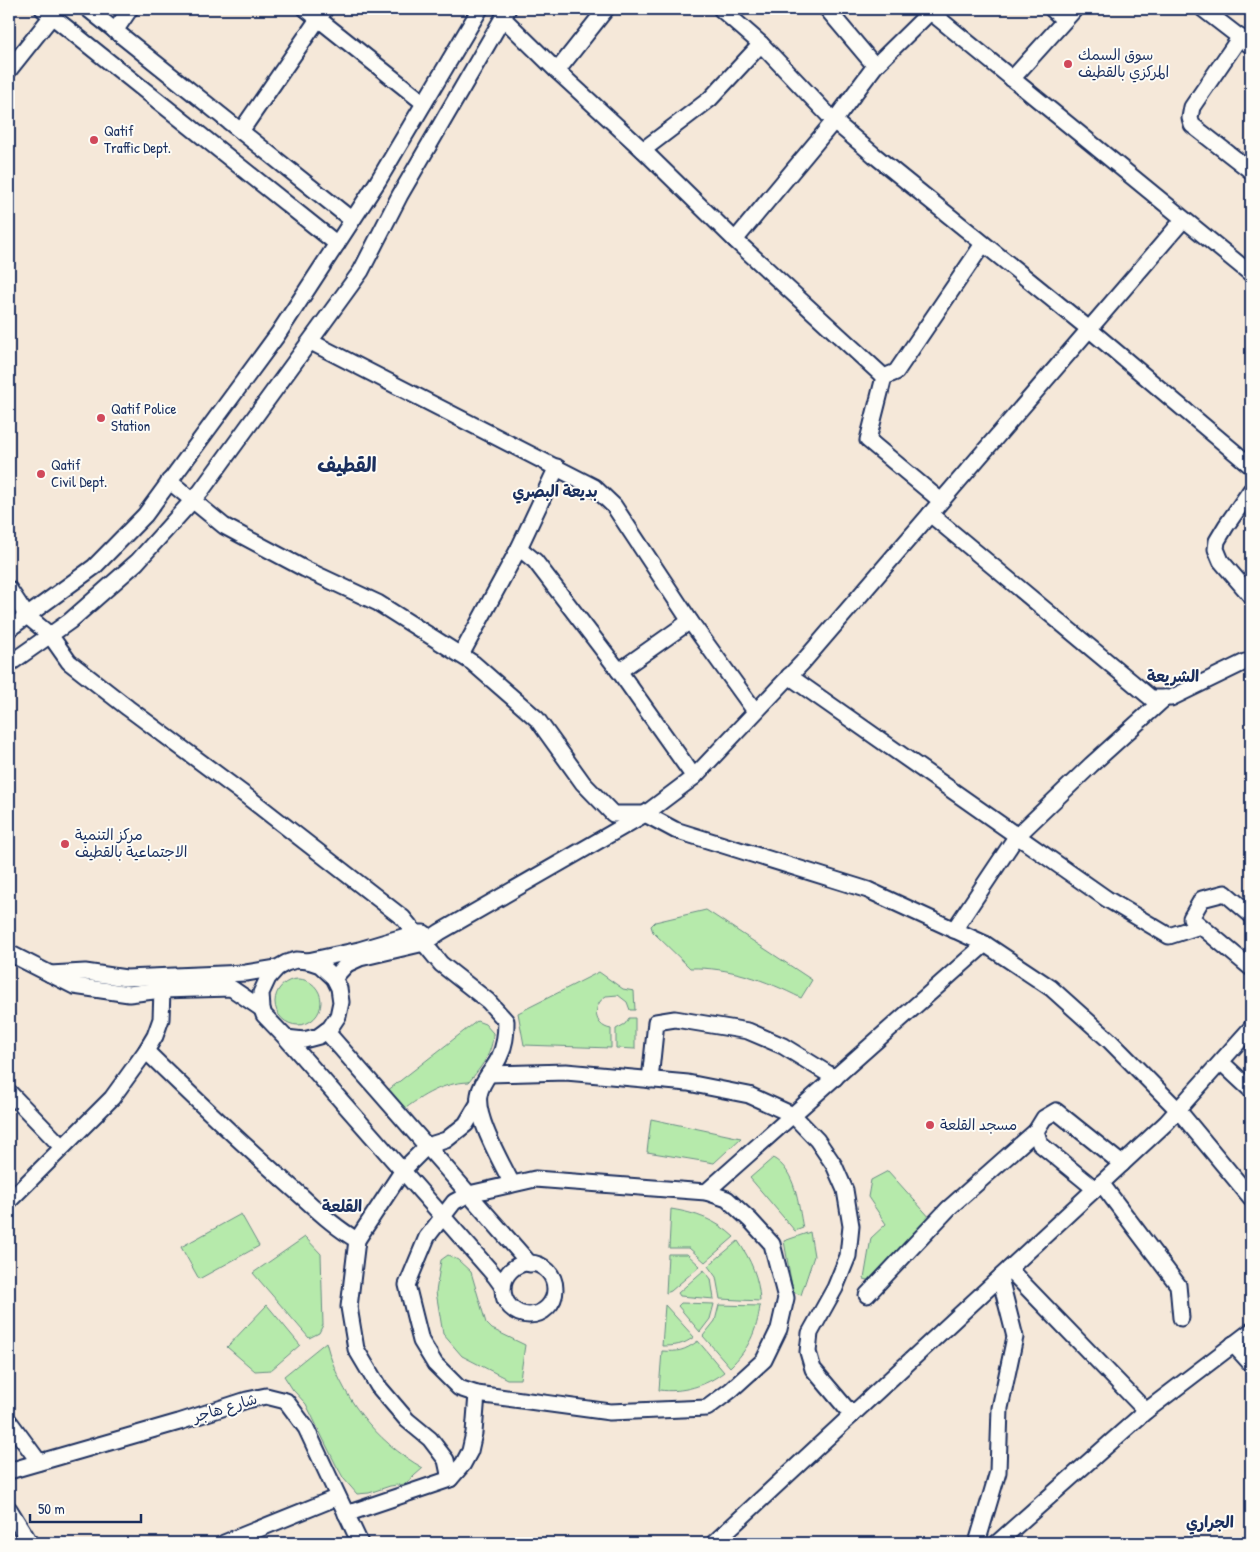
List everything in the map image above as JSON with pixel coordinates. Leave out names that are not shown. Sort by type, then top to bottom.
[{"type":"street","points":[[88,9],[352,220]]},
{"type":"street","points":[[115,31],[130,9]]},
{"type":"street","points":[[306,9],[322,14],[424,103]]},
{"type":"street","points":[[9,630],[94,567],[144,516],[278,334],[378,181],[480,9]]},
{"type":"street","points":[[557,71],[606,9]]},
{"type":"street","points":[[721,9],[761,44],[834,120],[874,155],[1089,329],[1251,466]]},
{"type":"street","points":[[827,9],[875,66]]},
{"type":"street","points":[[1052,9],[1064,20]]},
{"type":"street","points":[[1012,79],[1075,9]]},
{"type":"street","points":[[1203,9],[1246,42],[1192,107],[1190,118],[1192,125],[1251,171]]},
{"type":"street","points":[[735,240],[834,120],[875,66],[928,10],[1251,274]]},
{"type":"street","points":[[9,70],[47,12],[336,244]]},
{"type":"street","points":[[9,664],[70,621],[137,562],[201,491],[362,271],[400,195],[506,13],[557,71],[643,150],[735,240],[884,377]]},
{"type":"street","points":[[241,131],[322,14]]},
{"type":"street","points":[[643,150],[710,99],[761,44]]},
{"type":"street","points":[[334,978],[347,964],[360,958],[440,932],[645,814],[694,778],[789,676],[1183,220]]},
{"type":"street","points":[[884,377],[896,372],[983,244]]},
{"type":"street","points":[[311,342],[594,487],[614,506],[690,621],[755,711]]},
{"type":"street","points":[[884,377],[868,440],[941,501]]},
{"type":"street","points":[[461,655],[519,548],[557,467]]},
{"type":"street","points":[[169,481],[224,526],[305,569],[378,603],[473,662],[536,719],[583,783],[613,814],[645,814],[676,830],[868,890],[985,944],[1051,988],[1110,1041],[1178,1110],[1251,1198]]},
{"type":"street","points":[[1251,490],[1226,526],[1217,541],[1216,548],[1221,562],[1251,596]]},
{"type":"street","points":[[930,514],[1151,698],[1171,698],[1245,662],[1251,662]]},
{"type":"street","points":[[519,548],[536,561],[619,671],[694,778]]},
{"type":"street","points":[[9,589],[27,616],[50,635],[70,662],[403,918],[441,964],[488,1001],[506,1021],[506,1040],[499,1058],[479,1094],[478,1104],[487,1132],[512,1184]]},
{"type":"street","points":[[619,671],[690,621]]},
{"type":"street","points":[[789,676],[1107,899],[1169,936],[1200,926]]},
{"type":"street","points":[[954,930],[1016,837],[1165,698]]},
{"type":"street","points":[[1251,915],[1225,893],[1202,899],[1191,918],[1251,968]]},
{"type":"street","points":[[308,961],[420,938]]},
{"type":"street","points":[[706,1192],[985,944]]},
{"type":"street","points":[[9,953],[74,986],[128,994],[162,990],[232,988],[262,1009]]},
{"type":"street","points":[[286,1038],[304,1040],[319,1036],[330,1028],[338,1016],[341,1002],[339,988],[334,978],[320,965],[296,960],[277,968],[268,978],[261,993],[264,1015],[403,1170],[496,1276],[503,1287]]},
{"type":"street","points":[[50,974],[85,972],[126,978],[246,973],[277,968]]},
{"type":"street","points":[[12,1192],[112,1098],[155,1036],[161,1019],[162,990]]},
{"type":"street","points":[[650,1080],[656,1022],[675,1018],[748,1031],[783,1046],[834,1078]]},
{"type":"street","points":[[714,1543],[1166,1123],[1251,1028]]},
{"type":"street","points":[[326,1031],[530,1264]]},
{"type":"street","points":[[146,1051],[218,1122],[276,1174],[341,1231],[358,1240]]},
{"type":"street","points":[[1221,1062],[1251,1090]]},
{"type":"street","points":[[489,1074],[566,1072],[688,1083],[749,1094],[793,1115],[817,1140],[834,1165],[845,1190],[851,1226],[848,1256],[835,1288],[810,1333],[808,1352],[813,1369],[852,1415]]},
{"type":"street","points":[[9,1092],[62,1147]]},
{"type":"street","points":[[450,1479],[446,1460],[430,1439],[407,1420],[378,1386],[356,1349],[348,1307],[358,1240],[403,1170],[427,1146],[446,1140],[466,1124],[478,1104]]},
{"type":"street","points":[[867,1295],[949,1208],[1036,1131],[1044,1118],[1056,1111],[1122,1164]]},
{"type":"street","points":[[1036,1131],[1040,1144],[1098,1186],[1178,1285],[1181,1318]]},
{"type":"street","points":[[534,1179],[706,1192],[727,1199],[772,1244],[786,1298],[779,1329],[764,1360],[731,1390],[707,1408],[610,1412],[477,1394],[459,1388],[435,1364],[421,1341],[407,1285],[427,1237],[454,1202],[469,1194],[512,1184],[534,1179]]},
{"type":"street","points":[[523,1263],[541,1265],[554,1277],[556,1294],[548,1308],[539,1314],[528,1315],[514,1310],[505,1300],[503,1287],[505,1279],[513,1268],[523,1263]]},
{"type":"street","points":[[1005,1274],[1146,1411]]},
{"type":"street","points":[[977,1543],[998,1472],[1000,1408],[1015,1337],[1005,1274]]},
{"type":"street","points":[[997,1543],[1146,1411],[1251,1331]]},
{"type":"street","points":[[1233,1344],[1251,1364]]},
{"type":"street","points":[[346,1514],[450,1479],[463,1464],[470,1451],[474,1433],[477,1394]]},
{"type":"street","name":"شارع هاجر","points":[[9,1471],[266,1396],[286,1401],[306,1428],[360,1543]]},
{"type":"street","points":[[9,1421],[39,1462]]},
{"type":"street","points":[[224,1543],[338,1497]]},
{"type":"street","points":[[9,1509],[30,1543]]},
{"type":"green space","points":[[706,910],[812,980],[801,998],[761,980],[733,972],[690,968],[653,932],[651,926],[655,922]]},
{"type":"green space","points":[[599,972],[623,989],[634,991],[635,1010],[630,1010],[627,1002],[618,995],[606,996],[598,1005],[596,1015],[598,1020],[605,1027],[611,1029],[611,1048],[524,1045],[518,1013]]},
{"type":"green space","points":[[303,979],[307,980],[317,989],[320,993],[320,1011],[311,1021],[303,1025],[293,1025],[285,1021],[276,1011],[275,997],[279,989],[289,980]]},
{"type":"green space","points":[[629,1018],[635,1018],[635,1049],[616,1048],[616,1029],[625,1024]]},
{"type":"green space","points":[[477,1021],[485,1024],[493,1033],[489,1053],[469,1082],[441,1087],[402,1111],[387,1091]]},
{"type":"green space","points":[[651,1119],[741,1138],[714,1163],[647,1152]]},
{"type":"green space","points":[[773,1158],[787,1171],[795,1189],[803,1228],[795,1231],[750,1178]]},
{"type":"green space","points":[[888,1171],[932,1220],[876,1282],[864,1279],[871,1238],[886,1224],[868,1197],[871,1180]]},
{"type":"green space","points":[[671,1209],[705,1218],[720,1226],[734,1237],[705,1262],[689,1248],[669,1248]]},
{"type":"green space","points":[[241,1214],[259,1246],[199,1279],[181,1247]]},
{"type":"green space","points":[[810,1232],[814,1256],[801,1295],[793,1292],[784,1241]]},
{"type":"green space","points":[[305,1237],[321,1254],[323,1325],[319,1333],[309,1338],[253,1273]]},
{"type":"green space","points":[[738,1241],[754,1270],[760,1301],[720,1299],[716,1277],[708,1266]]},
{"type":"green space","points":[[668,1254],[687,1254],[700,1266],[671,1291],[666,1293]]},
{"type":"green space","points":[[448,1255],[458,1260],[471,1272],[486,1323],[492,1329],[525,1345],[520,1379],[507,1379],[462,1356],[443,1334],[436,1292],[441,1260]]},
{"type":"green space","points":[[704,1270],[711,1279],[714,1299],[680,1296],[678,1293]]},
{"type":"green space","points":[[681,1303],[714,1304],[710,1319],[700,1332],[678,1306]]},
{"type":"green space","points":[[267,1305],[300,1345],[271,1370],[255,1371],[227,1347]]},
{"type":"green space","points":[[665,1305],[694,1337],[679,1344],[662,1346]]},
{"type":"green space","points":[[719,1305],[760,1306],[757,1324],[751,1340],[730,1367],[703,1336],[715,1321]]},
{"type":"green space","points":[[698,1341],[724,1372],[702,1385],[668,1391],[659,1390],[662,1351],[681,1350]]},
{"type":"green space","points":[[326,1342],[340,1381],[362,1415],[390,1445],[423,1468],[405,1484],[357,1494],[344,1479],[336,1465],[306,1404],[293,1390],[284,1376]]},
{"type":"place","name":"سوق السمك المركزي بالقطيف","points":[[1068,64]]},
{"type":"place","name":"Qatif Traffic Dept.","points":[[94,140]]},
{"type":"place","name":"Qatif Police Station","points":[[101,418]]},
{"type":"place","name":"Qatif Civil Dept.","points":[[41,474]]},
{"type":"place","name":"مركز التنمية الاجتماعية بالقطيف","points":[[65,844]]},
{"type":"place","name":"مسجد القلعة","points":[[930,1125]]},
{"type":"district","name":"القطيف","points":[[347,465]]},
{"type":"district","name":"بديعة البصري","points":[[555,491]]},
{"type":"district","name":"الشريعة","points":[[1173,676]]},
{"type":"district","name":"القلعة","points":[[342,1206]]},
{"type":"district","name":"الجراري","points":[[1210,1522]]}]
